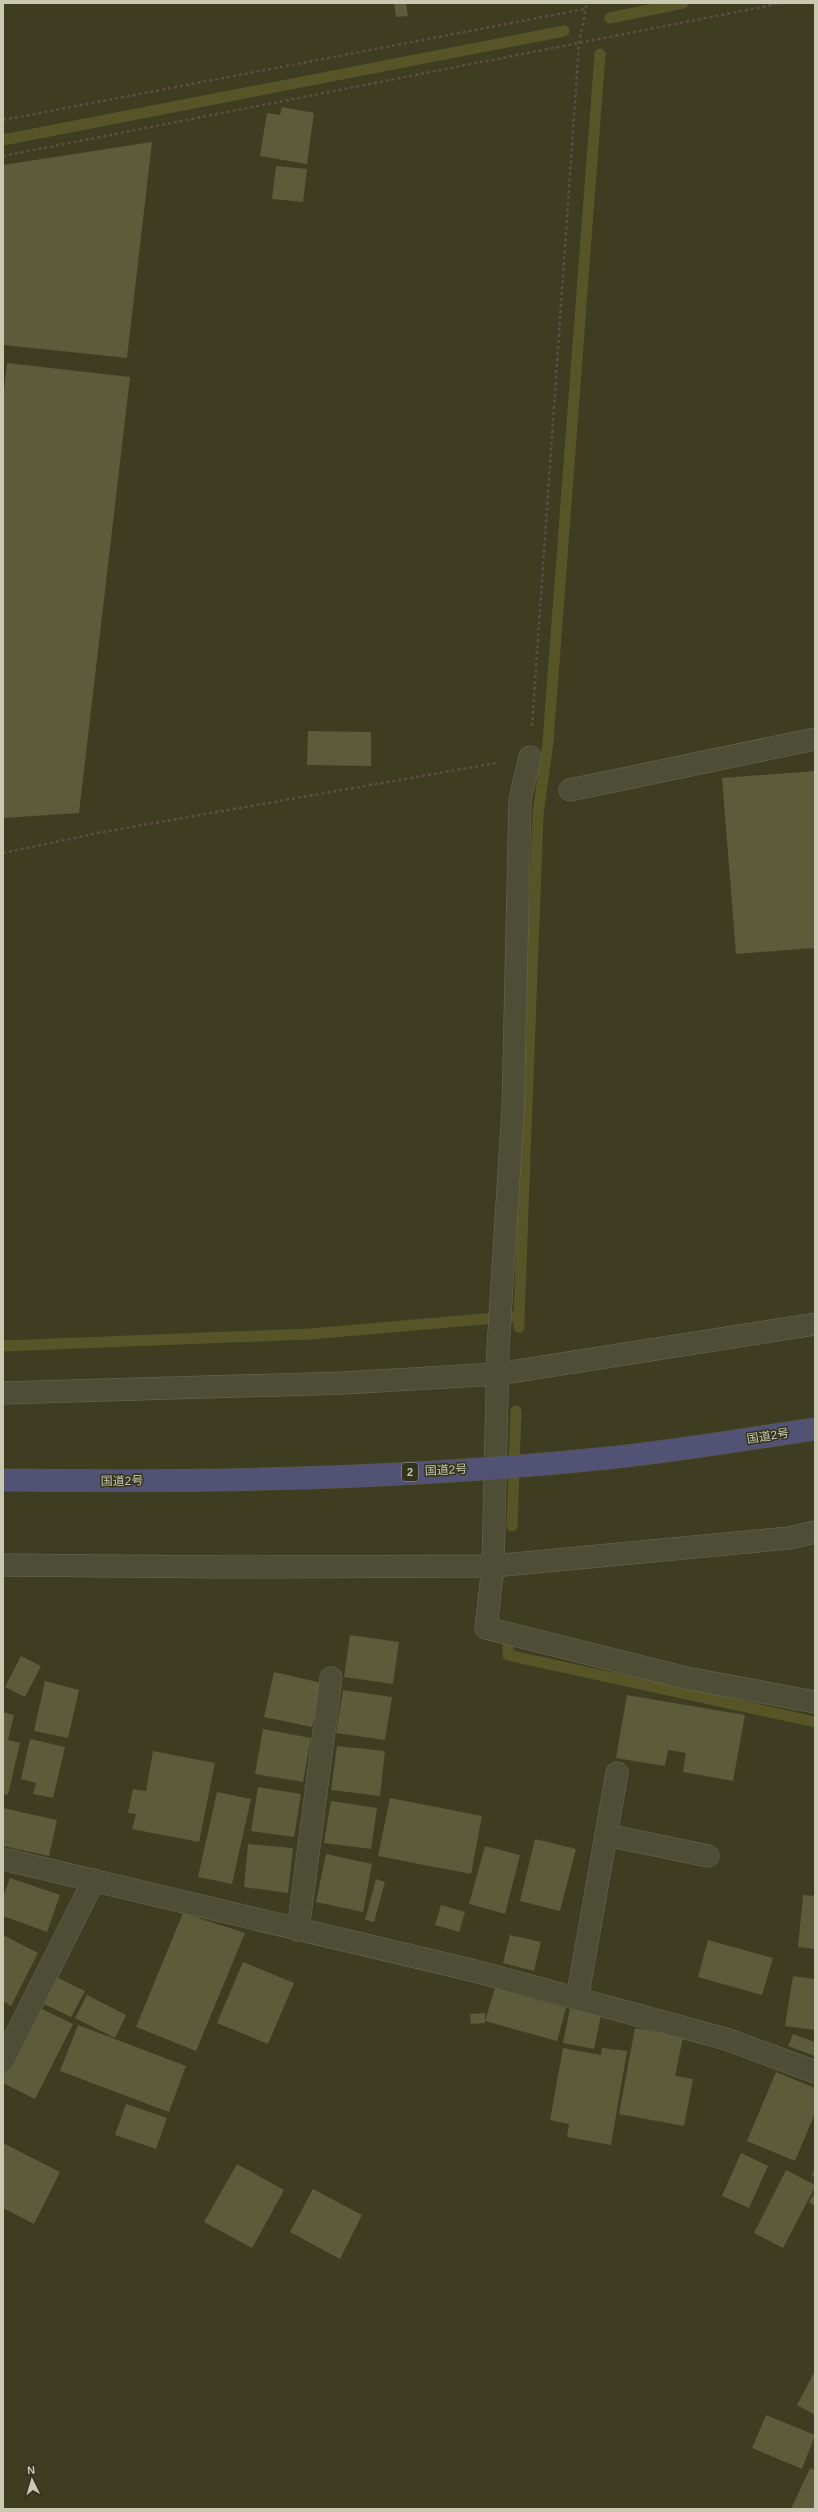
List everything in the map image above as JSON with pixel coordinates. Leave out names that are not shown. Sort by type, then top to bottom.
[{"type":"highway","name":"国道2号","points":[[3,1480],[96,1481],[317,1478],[480,1468],[609,1458],[815,1429]]},
{"type":"street","points":[[570,790],[815,739]]},
{"type":"street","points":[[530,757],[520,800],[513,1109],[497,1374],[493,1566],[486,1628],[686,1678],[815,1702]]},
{"type":"street","points":[[3,1393],[344,1383],[497,1374],[815,1324]]},
{"type":"street","points":[[3,1564],[228,1567],[493,1566],[789,1538],[815,1532]]},
{"type":"street","points":[[298,1930],[331,1678]]},
{"type":"street","points":[[577,1999],[617,1773]]},
{"type":"street","points":[[606,1835],[708,1856]]},
{"type":"street","points":[[3,1859],[475,1971],[726,2039],[815,2072]]},
{"type":"street","points":[[3,2061],[94,1880]]},
{"type":"path","points":[[3,852],[102,832],[530,757],[579,44],[587,3]]},
{"type":"path","points":[[3,156],[782,3]]},
{"type":"path","points":[[3,120],[585,8]]},
{"type":"building","points":[[394,3],[406,3],[408,16],[396,17]]},
{"type":"building","points":[[282,107],[314,113],[307,164],[260,156],[267,113],[280,115]]},
{"type":"building","points":[[152,142],[127,358],[3,345],[3,165]]},
{"type":"building","points":[[276,166],[307,169],[303,202],[272,199]]},
{"type":"building","points":[[7,363],[130,377],[79,813],[3,818],[3,400]]},
{"type":"building","points":[[308,731],[371,732],[371,766],[307,765]]},
{"type":"building","points":[[815,771],[815,948],[736,954],[722,778]]},
{"type":"building","points":[[350,1635],[399,1642],[393,1684],[344,1677]]},
{"type":"building","points":[[21,1656],[41,1666],[25,1697],[5,1687]]},
{"type":"building","points":[[274,1672],[322,1683],[312,1727],[264,1717]]},
{"type":"building","points":[[45,1681],[79,1690],[68,1738],[34,1731]]},
{"type":"building","points":[[343,1690],[392,1697],[385,1740],[336,1733]]},
{"type":"building","points":[[627,1695],[745,1715],[733,1781],[683,1772],[686,1753],[668,1750],[665,1766],[616,1758]]},
{"type":"building","points":[[3,1712],[14,1715],[8,1740],[20,1743],[8,1795],[3,1794]]},
{"type":"building","points":[[263,1729],[311,1738],[303,1782],[255,1774]]},
{"type":"building","points":[[30,1739],[65,1747],[53,1798],[33,1794],[36,1783],[21,1779]]},
{"type":"building","points":[[337,1746],[385,1751],[380,1796],[331,1790]]},
{"type":"building","points":[[153,1751],[215,1763],[199,1842],[132,1829],[136,1814],[128,1813],[133,1789],[146,1791]]},
{"type":"building","points":[[258,1787],[301,1794],[294,1837],[251,1831]]},
{"type":"building","points":[[217,1792],[251,1799],[232,1884],[198,1877]]},
{"type":"building","points":[[390,1798],[482,1816],[471,1874],[378,1856]]},
{"type":"building","points":[[331,1801],[377,1808],[371,1849],[324,1843]]},
{"type":"building","points":[[3,1808],[57,1820],[49,1856],[3,1846]]},
{"type":"building","points":[[535,1839],[576,1849],[560,1911],[520,1901]]},
{"type":"building","points":[[248,1844],[293,1848],[288,1893],[244,1887]]},
{"type":"building","points":[[485,1846],[520,1855],[505,1914],[469,1904]]},
{"type":"building","points":[[326,1854],[372,1864],[363,1912],[316,1902]]},
{"type":"building","points":[[10,1878],[60,1895],[47,1932],[3,1916],[3,1897]]},
{"type":"building","points":[[376,1879],[385,1882],[374,1922],[365,1920]]},
{"type":"building","points":[[803,1895],[815,1896],[815,1949],[798,1947]]},
{"type":"building","points":[[441,1905],[465,1912],[459,1932],[435,1925]]},
{"type":"building","points":[[183,1913],[245,1933],[196,2051],[136,2027]]},
{"type":"building","points":[[3,1935],[38,1953],[11,2006],[3,2001]]},
{"type":"building","points":[[510,1935],[541,1942],[534,1971],[503,1963]]},
{"type":"building","points":[[708,1940],[773,1958],[762,1995],[698,1977]]},
{"type":"building","points":[[243,1962],[294,1983],[268,2044],[217,2023]]},
{"type":"building","points":[[54,1976],[85,1991],[71,2017],[40,2002]]},
{"type":"building","points":[[793,1976],[815,1979],[815,2030],[785,2026]]},
{"type":"building","points":[[495,1988],[566,2008],[557,2041],[485,2021]]},
{"type":"building","points":[[87,1995],[126,2015],[115,2038],[75,2018]]},
{"type":"building","points":[[38,2007],[73,2024],[35,2099],[3,2083],[3,2077]]},
{"type":"building","points":[[570,2009],[601,2015],[594,2049],[563,2043]]},
{"type":"building","points":[[485,2013],[485,2023],[471,2024],[470,2014]]},
{"type":"building","points":[[78,2025],[186,2066],[169,2112],[60,2071]]},
{"type":"building","points":[[635,2028],[683,2037],[675,2076],[693,2079],[684,2126],[619,2114]]},
{"type":"building","points":[[793,2034],[815,2042],[815,2056],[788,2046]]},
{"type":"building","points":[[563,2048],[601,2055],[602,2048],[627,2051],[611,2145],[567,2137],[569,2124],[550,2120]]},
{"type":"building","points":[[776,2072],[815,2088],[815,2113],[795,2161],[747,2141]]},
{"type":"building","points":[[126,2104],[167,2118],[156,2149],[115,2135]]},
{"type":"building","points":[[3,2143],[60,2172],[34,2224],[3,2208]]},
{"type":"building","points":[[741,2153],[768,2166],[749,2208],[722,2196]]},
{"type":"building","points":[[237,2164],[284,2190],[252,2248],[204,2222]]},
{"type":"building","points":[[815,2168],[815,2177],[812,2176]]},
{"type":"building","points":[[786,2170],[815,2185],[815,2187],[783,2248],[754,2233]]},
{"type":"building","points":[[313,2189],[362,2215],[340,2259],[290,2232]]},
{"type":"building","points":[[815,2193],[815,2206],[809,2202]]},
{"type":"building","points":[[815,2371],[815,2415],[797,2405]]},
{"type":"building","points":[[766,2415],[815,2435],[802,2469],[752,2448]]},
{"type":"building","points":[[810,2468],[815,2470],[815,2509],[791,2509]]},
{"type":"waterway","points":[[610,18],[683,3]]},
{"type":"waterway","points":[[3,140],[564,31]]},
{"type":"waterway","points":[[3,1346],[310,1334],[519,1316],[538,814],[548,742],[600,54]]},
{"type":"waterway","points":[[519,1316],[519,1327]]},
{"type":"waterway","points":[[512,1526],[516,1411]]},
{"type":"waterway","points":[[508,1646],[508,1655],[815,1722]]}]
